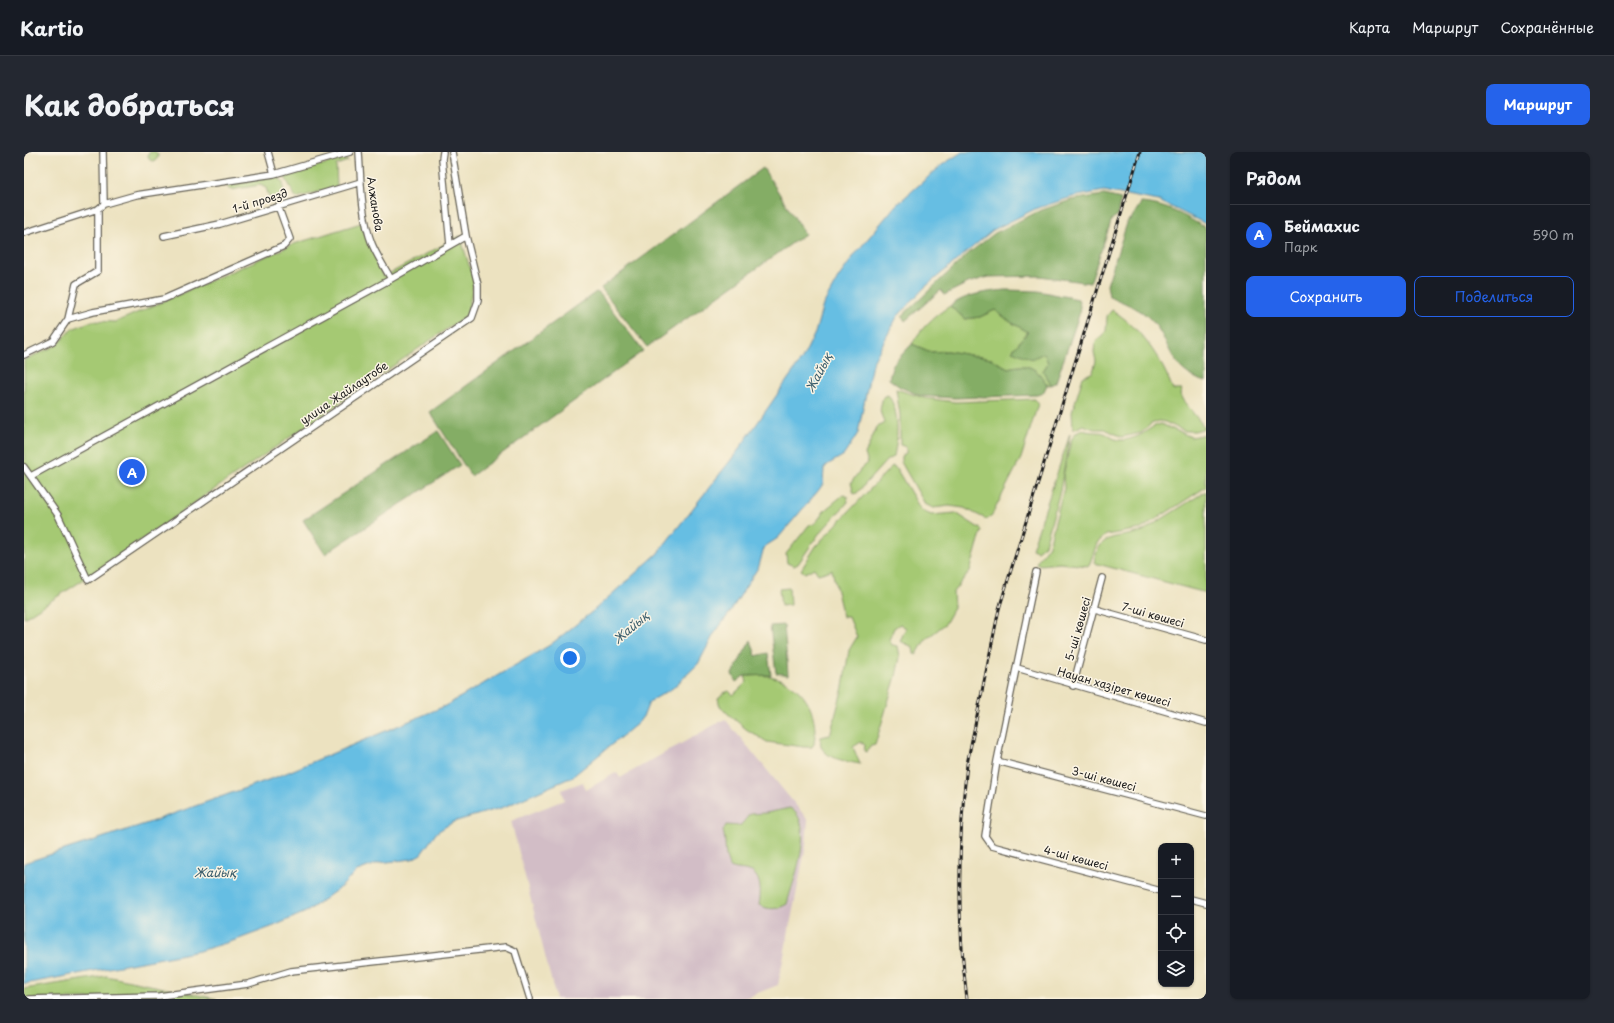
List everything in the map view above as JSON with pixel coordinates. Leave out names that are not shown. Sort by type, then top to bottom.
[{"type":"street","points":[[103,152],[104,204]]},
{"type":"street","points":[[268,152],[274,174]]},
{"type":"street","points":[[24,233],[98,209],[104,204],[136,196],[274,174],[350,152]]},
{"type":"street","name":"Алжанова","points":[[359,152],[360,182],[366,221],[372,244],[391,279]]},
{"type":"street","points":[[443,152],[442,159],[450,245]]},
{"type":"street","name":"улица Жайлаутобе","points":[[31,476],[58,515],[88,580],[472,318],[478,301],[478,285],[466,236],[452,152]]},
{"type":"street","name":"1-й проезд","points":[[164,236],[220,224],[360,182]]},
{"type":"street","points":[[68,319],[93,312],[164,299],[284,246],[290,240],[278,206]]},
{"type":"street","points":[[24,355],[53,341],[68,319],[76,284],[98,271],[98,209]]},
{"type":"street","points":[[24,467],[31,476],[391,279],[466,236]]},
{"type":"street","points":[[997,761],[1036,572]]},
{"type":"street","name":"5-шi көшесі","points":[[1073,686],[1095,609],[1102,578]]},
{"type":"street","name":"7-шi көшесі","points":[[1095,609],[1206,640]]},
{"type":"street","name":"Науан хазірет көшесі","points":[[1017,668],[1073,686],[1206,723]]},
{"type":"street","name":"3-шi көшесі","points":[[997,761],[1206,816]]},
{"type":"street","name":"4-шi көшесі","points":[[997,761],[986,836],[992,846],[1158,890]]},
{"type":"street","points":[[1194,900],[1206,903]]},
{"type":"street","points":[[34,999],[159,996],[248,984],[291,971],[506,947],[515,951],[530,999]]},
{"type":"shaded area","points":[[725,719],[808,820],[806,845],[778,985],[742,999],[556,999],[511,821],[564,800],[561,790],[583,782],[586,790],[617,772],[620,778]]},
{"type":"green space","points":[[153,151],[158,156],[153,161],[148,156]]},
{"type":"green space","points":[[343,159],[348,161],[336,165],[337,187],[296,198],[284,175]]},
{"type":"green space","points":[[763,168],[805,234],[647,347],[601,288]]},
{"type":"green space","points":[[278,176],[283,183],[283,202],[276,204],[271,202],[266,188],[260,185],[231,190],[228,188],[227,183]]},
{"type":"green space","points":[[1104,195],[1121,199],[1117,216],[1112,219],[1090,283],[1040,276],[988,277],[968,283],[944,295],[941,290],[905,321],[902,316],[969,253],[995,233],[1039,211],[1071,200]]},
{"type":"green space","points":[[1141,203],[1167,208],[1206,228],[1206,382],[1193,377],[1184,370],[1171,354],[1162,334],[1147,316],[1134,307],[1109,296],[1107,285],[1128,220],[1131,219]]},
{"type":"green space","points":[[361,223],[383,277],[460,236],[474,281],[467,315],[77,584],[24,618],[24,360],[57,345],[72,329],[92,321],[116,322],[294,244]]},
{"type":"green space","points":[[1005,290],[1038,291],[1078,299],[1080,306],[1079,315],[1056,382],[1051,385],[1043,371],[1048,363],[1044,353],[1032,359],[1012,351],[1028,332],[1009,321],[995,310],[980,317],[965,319],[950,306],[969,296]]},
{"type":"green space","points":[[596,292],[600,294],[643,351],[471,476],[430,412]]},
{"type":"green space","points":[[950,306],[965,319],[980,317],[995,310],[1009,321],[1028,332],[1012,351],[1044,353],[1048,363],[1043,371],[1051,385],[1047,385],[1036,370],[1026,366],[1008,368],[991,359],[948,351],[931,352],[912,344],[928,323]]},
{"type":"green space","points":[[1112,310],[1132,325],[1149,345],[1163,367],[1173,390],[1182,390],[1180,394],[1182,399],[1205,428],[1195,431],[1184,431],[1165,422],[1159,421],[1151,424],[1141,433],[1122,437],[1105,429],[1094,429],[1083,425],[1073,430],[1072,412],[1083,377],[1093,372],[1096,361],[1094,352],[1095,343],[1106,331],[1107,316]]},
{"type":"green space","points":[[912,344],[931,352],[948,351],[992,359],[1008,368],[1026,366],[1036,370],[1047,385],[1043,393],[1037,395],[955,398],[921,396],[900,387],[889,379],[893,364]]},
{"type":"green space","points":[[896,389],[924,398],[956,402],[1035,399],[1038,404],[1021,458],[991,517],[986,519],[964,508],[949,506],[933,508],[925,504],[901,462],[901,456],[906,453],[906,447],[900,445],[900,415]]},
{"type":"green space","points":[[888,395],[895,409],[897,424],[894,456],[886,461],[857,493],[854,494],[851,483],[860,470],[868,463],[865,454],[877,427],[884,424],[880,408],[883,397]]},
{"type":"green space","points":[[1161,424],[1191,437],[1206,434],[1206,487],[1141,529],[1106,535],[1097,543],[1089,566],[1060,563],[1040,565],[1036,563],[1049,545],[1064,488],[1063,476],[1071,440],[1076,433],[1083,430],[1101,432],[1118,440],[1125,440]]},
{"type":"green space","points":[[438,431],[460,465],[325,554],[303,520]]},
{"type":"green space","points":[[1070,434],[1060,491],[1045,545],[1037,551],[1032,549]]},
{"type":"green space","points":[[892,466],[896,468],[921,510],[931,515],[956,513],[982,530],[970,571],[953,592],[954,608],[945,624],[925,640],[917,654],[914,654],[913,647],[900,641],[906,628],[900,624],[894,628],[889,640],[892,645],[898,646],[900,657],[896,676],[875,745],[871,746],[866,752],[864,751],[865,745],[861,742],[853,747],[860,764],[840,760],[827,754],[823,750],[821,744],[821,737],[830,735],[843,687],[849,650],[857,637],[849,617],[843,617],[832,570],[818,574],[814,568],[805,573],[801,570],[816,546]]},
{"type":"green space","points":[[1206,491],[1206,593],[1094,563],[1101,545],[1106,541],[1112,538],[1143,531]]},
{"type":"green space","points":[[843,495],[847,496],[848,502],[818,535],[798,564],[794,566],[787,563],[786,554],[809,525],[815,524],[825,510]]},
{"type":"green space","points":[[789,588],[790,605],[781,606],[779,589]]},
{"type":"green space","points":[[784,625],[788,675],[776,673],[770,626]]},
{"type":"green space","points":[[751,640],[756,656],[768,653],[771,675],[744,676],[736,682],[732,674]]},
{"type":"green space","points":[[745,676],[770,676],[782,680],[800,693],[807,701],[814,721],[815,732],[814,744],[812,747],[767,742],[746,729],[720,707],[718,698],[729,691],[733,695],[747,682]]},
{"type":"green space","points":[[790,808],[798,816],[802,826],[801,853],[798,867],[787,904],[773,909],[766,908],[759,905],[760,887],[758,878],[750,871],[730,867],[726,854],[723,831],[726,825],[740,826],[750,814],[766,813]]},
{"type":"green space","points":[[106,976],[217,999],[24,999],[24,989]]},
{"type":"water","name":"Жайық","points":[[962,152],[1206,152],[1206,224],[1159,201],[1104,191],[1072,197],[1035,209],[993,230],[924,288],[897,317],[872,364],[858,433],[844,455],[827,465],[824,469],[823,484],[818,491],[778,538],[764,547],[759,566],[714,634],[698,664],[673,688],[649,702],[644,715],[638,723],[572,777],[504,807],[453,822],[437,832],[421,854],[412,859],[379,863],[357,871],[342,886],[308,911],[274,926],[236,940],[199,951],[24,984],[24,863],[145,824],[279,776],[445,706],[550,645],[593,611],[657,554],[737,452],[802,359],[815,333],[823,305],[838,278],[856,253],[896,205],[942,165]]},
{"type":"railway","points":[[967,999],[960,911],[960,852],[967,764],[999,609],[1140,152]]},
{"type":"place","name":"Беймахис","points":[[132,472]]}]
